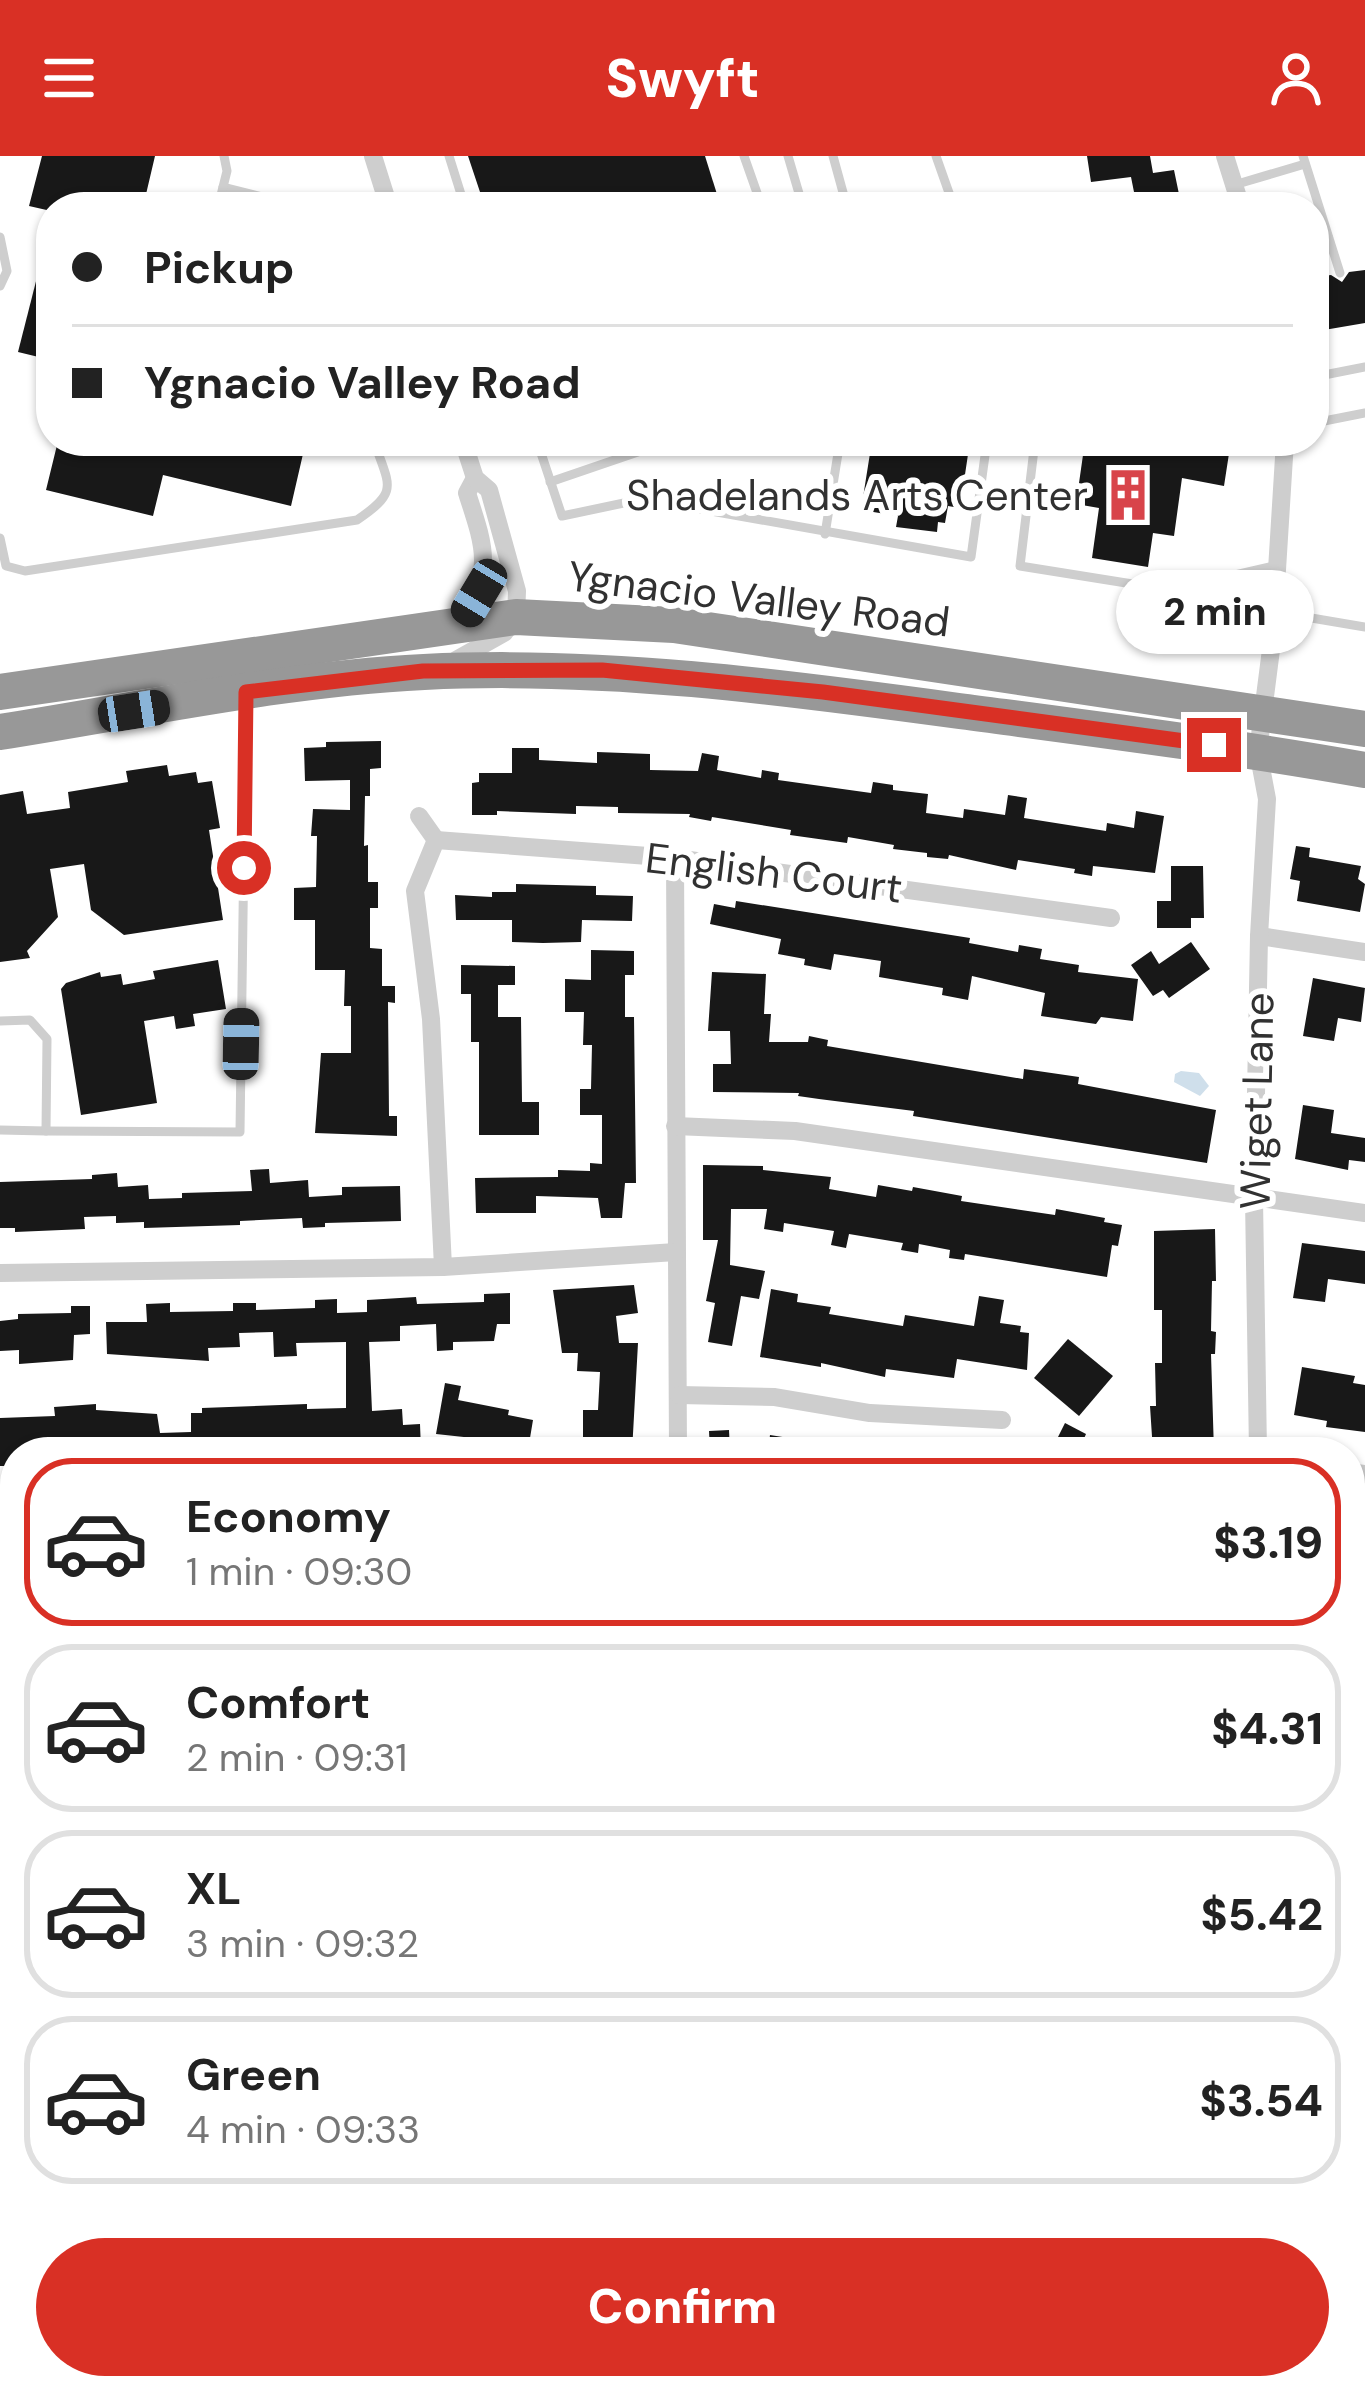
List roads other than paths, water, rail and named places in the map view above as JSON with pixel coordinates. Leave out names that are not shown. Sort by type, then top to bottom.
[{"type":"highway","name":"Ygnacio Valley Road","points":[[0,692],[516,617],[674,626],[1365,729]]},
{"type":"highway","name":"Ygnacio Valley Road","points":[[0,732],[246,692],[423,671],[602,670],[823,692],[1365,770]]},
{"type":"street","points":[[373,156],[384,192]]},
{"type":"street","points":[[1225,156],[1236,192]]},
{"type":"street","points":[[423,671],[471,655],[504,633],[516,617],[517,591],[489,490],[475,478],[468,456]]},
{"type":"street","name":"Wiget Lane","points":[[1258,1437],[1255,1198],[1259,936],[1267,799],[1258,751],[1275,612],[1284,456]]},
{"type":"street","points":[[460,625],[479,593],[487,565],[467,494],[475,478]]},
{"type":"street","points":[[419,815],[436,840],[415,891],[431,1019],[443,1267]]},
{"type":"street","name":"English Court","points":[[436,840],[676,858],[1111,918]]},
{"type":"street","points":[[676,858],[678,1437]]},
{"type":"street","points":[[1259,936],[1365,952]]},
{"type":"street","points":[[675,1126],[794,1130],[1365,1214]]},
{"type":"street","points":[[0,1273],[443,1267],[676,1252]]},
{"type":"street","points":[[679,1395],[775,1397],[870,1413],[1002,1420]]},
{"type":"lane","points":[[222,192],[224,158],[242,156]]},
{"type":"lane","points":[[449,156],[460,192]]},
{"type":"lane","points":[[743,156],[756,192]]},
{"type":"lane","points":[[788,156],[798,192]]},
{"type":"lane","points":[[833,156],[843,192]]},
{"type":"lane","points":[[937,156],[949,192]]},
{"type":"lane","points":[[1234,185],[1304,160],[1314,192]]},
{"type":"lane","points":[[223,187],[243,192]]},
{"type":"lane","points":[[0,237],[7,271],[0,286]]},
{"type":"lane","points":[[1329,238],[1340,273]]},
{"type":"lane","points":[[1329,374],[1365,367]]},
{"type":"lane","points":[[1329,420],[1365,413]]},
{"type":"lane","points":[[0,538],[6,566],[25,572],[357,520],[383,502],[389,485],[379,456]]},
{"type":"lane","points":[[542,456],[562,516],[644,499],[970,557],[985,456]]},
{"type":"lane","points":[[550,482],[626,456]]},
{"type":"lane","points":[[825,534],[838,456]]},
{"type":"lane","points":[[1033,456],[1020,566],[1170,590],[1278,566]]},
{"type":"lane","points":[[1275,612],[1365,627]]},
{"type":"lane","points":[[0,1130],[240,1132],[246,692]]},
{"type":"lane","points":[[0,1021],[30,1021],[47,1039],[46,1131]]},
{"type":"water","points":[[1181,1071],[1199,1073],[1209,1086],[1200,1096],[1174,1082]]},
{"type":"place","name":"Shadelands Arts Center","points":[[1128,495]]}]
